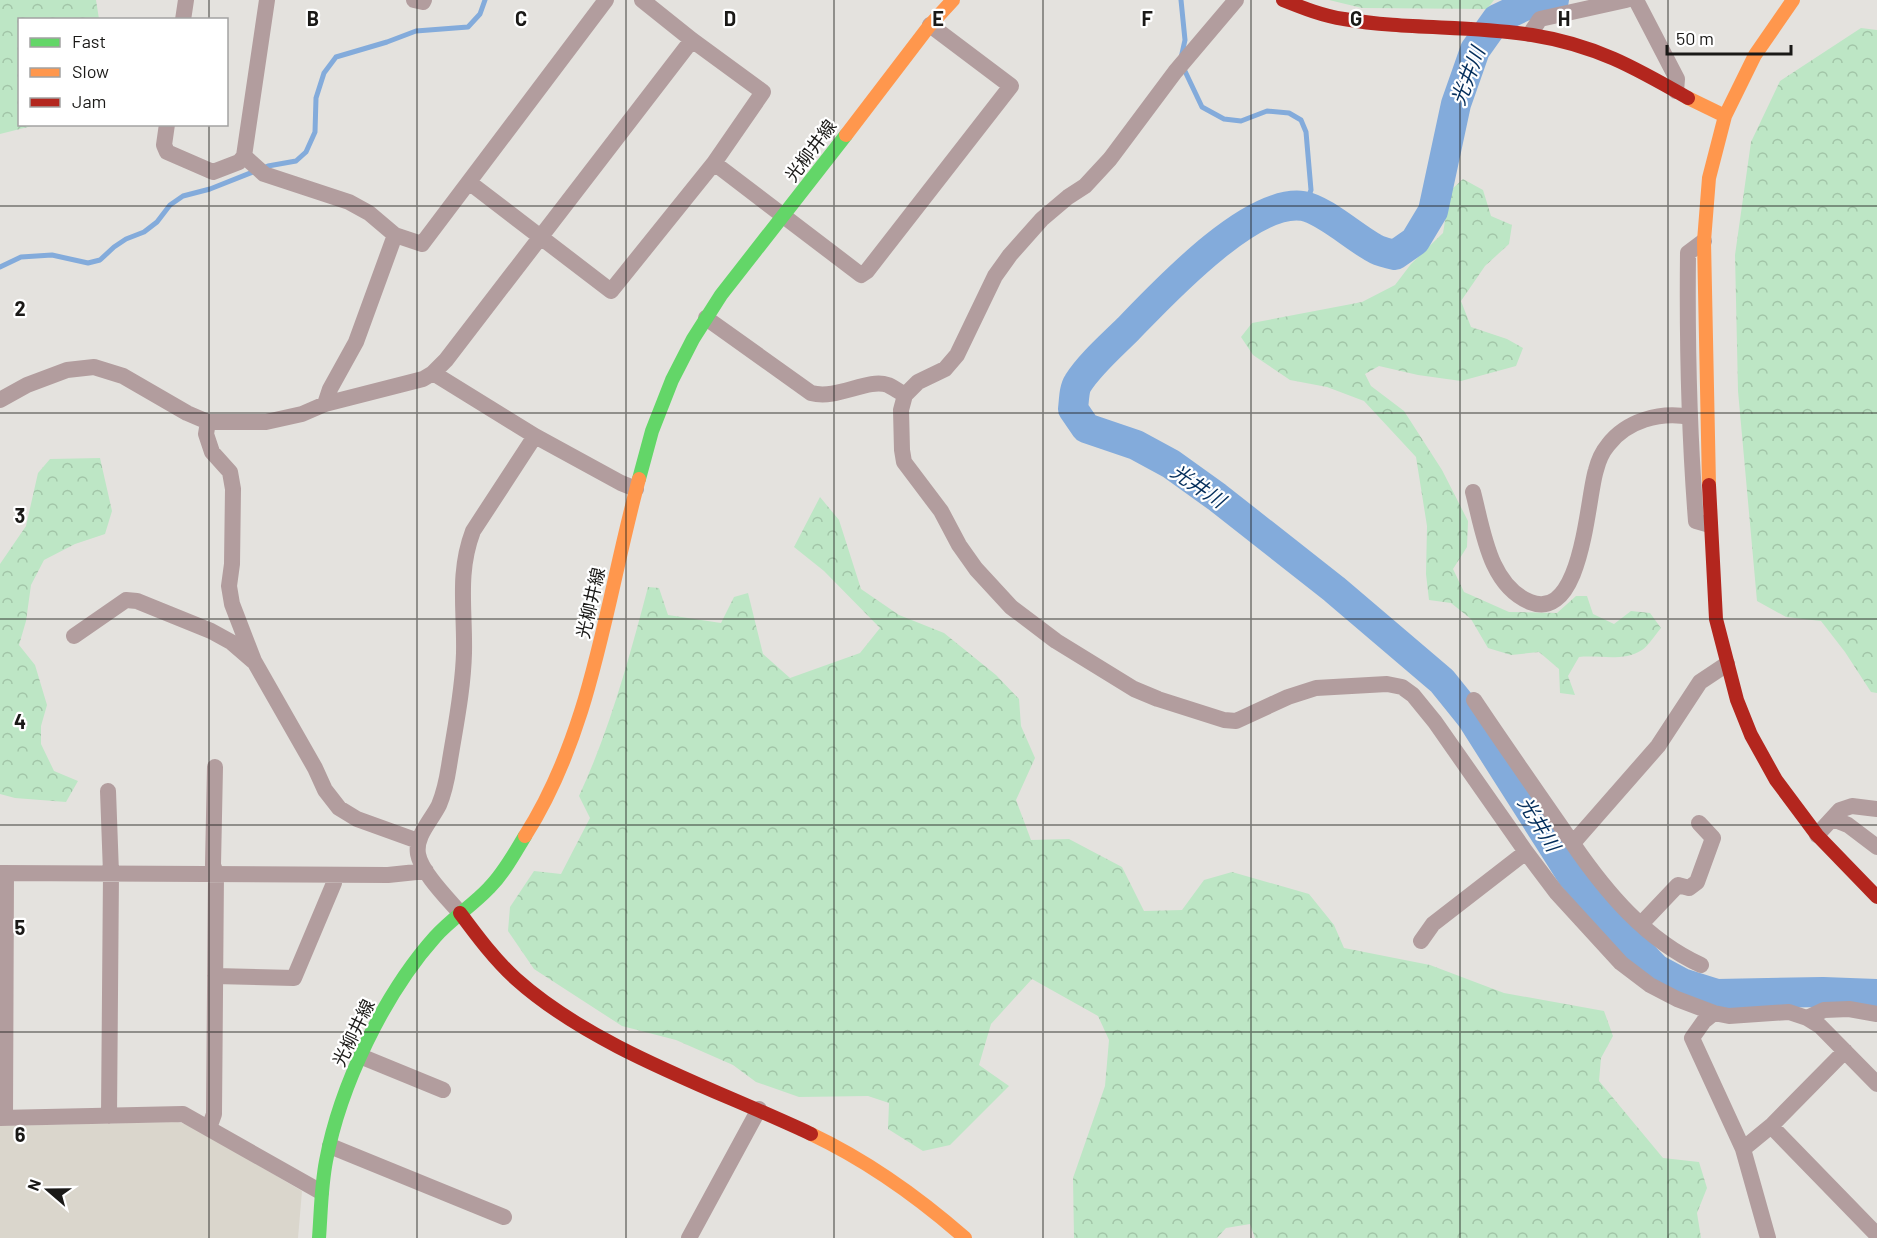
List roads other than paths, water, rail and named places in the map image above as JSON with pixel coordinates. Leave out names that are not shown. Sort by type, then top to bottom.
[{"type":"main road","name":"光柳井線","points":[[319,1238],[321,1192],[330,1146],[345,1095],[360,1056],[380,1016],[400,982],[430,942],[496,880],[532,826],[552,790],[576,730],[586,696],[636,489],[652,431],[672,380],[693,339],[721,295],[930,25],[953,0]]},
{"type":"main road","points":[[1283,0],[1329,17],[1366,22],[1530,34],[1582,46],[1634,67],[1706,109],[1725,116]]},
{"type":"main road","points":[[1793,0],[1755,55],[1725,116],[1709,178],[1704,241],[1710,525],[1716,619],[1737,700],[1751,735],[1776,780],[1817,835],[1877,897]]},
{"type":"main road","points":[[460,913],[482,945],[506,970],[536,995],[570,1018],[612,1044],[759,1109],[836,1147],[902,1185],[965,1238]]},
{"type":"street","points":[[183,18],[186,0]]},
{"type":"street","points":[[254,165],[267,0]]},
{"type":"street","points":[[414,0],[424,0]]},
{"type":"street","points":[[167,126],[164,145],[167,152],[213,172],[238,162],[254,165],[349,202],[369,213],[395,235],[422,244],[606,0]]},
{"type":"street","points":[[470,183],[611,291],[714,163],[763,92],[642,0]]},
{"type":"street","points":[[1236,0],[1110,159],[1085,186],[1042,219],[1010,255],[995,276],[957,355],[945,369],[918,382],[905,395],[901,410],[904,462],[941,511],[959,545],[984,579],[1011,607],[1056,641],[1134,689],[1224,720],[1236,721],[1288,697],[1316,688],[1387,684],[1402,687],[1413,695],[1435,722],[1556,892],[1622,963],[1650,985],[1677,999],[1714,1013],[1729,1016],[1788,1012],[1807,1018],[1820,1026],[1877,1084]]},
{"type":"street","points":[[1530,34],[1540,20],[1626,0]]},
{"type":"street","points":[[1636,0],[1677,79],[1676,91]]},
{"type":"street","points":[[714,163],[861,274],[867,272],[1011,86],[930,25]]},
{"type":"street","points":[[0,400],[27,385],[67,370],[94,367],[123,376],[187,413],[208,422],[266,422],[302,414],[325,404],[423,379],[433,374],[541,239],[692,40]]},
{"type":"street","points":[[325,404],[356,342],[395,235]]},
{"type":"street","points":[[1704,241],[1688,253],[1690,417],[1696,521],[1710,525]]},
{"type":"street","points":[[706,318],[812,393],[822,396],[860,387],[886,384],[905,395]]},
{"type":"street","points":[[433,374],[535,436],[636,489]]},
{"type":"street","points":[[1473,492],[1487,548],[1497,572],[1509,588],[1521,598],[1534,604],[1549,602],[1561,594],[1573,576],[1584,542],[1596,470],[1607,446],[1625,427],[1651,417],[1680,415],[1690,417]]},
{"type":"street","points":[[208,422],[206,434],[212,452],[230,472],[233,489],[232,564],[229,586],[232,604],[254,661],[315,768],[325,790],[339,808],[357,819],[418,841]]},
{"type":"street","points":[[460,913],[426,871],[418,856],[418,841],[439,805],[447,781],[461,693],[464,652],[462,575],[466,549],[473,531],[535,436]]},
{"type":"street","points":[[74,636],[126,600],[137,601],[211,631],[231,642],[254,661]]},
{"type":"street","points":[[1572,843],[1658,746],[1700,682],[1727,664]]},
{"type":"street","points":[[1474,700],[1585,863],[1612,895],[1641,924],[1680,956],[1701,965]]},
{"type":"street","points":[[209,1128],[214,1114],[215,767]]},
{"type":"street","points":[[108,791],[111,873],[108,1116]]},
{"type":"street","points":[[1817,835],[1840,810],[1852,806],[1877,809]]},
{"type":"street","points":[[1833,819],[1848,825],[1877,847]]},
{"type":"street","points":[[1641,924],[1678,885],[1689,888],[1697,882],[1713,838],[1699,823]]},
{"type":"street","points":[[1421,941],[1433,924],[1526,852]]},
{"type":"street","points":[[321,1192],[183,1114],[2,1118],[3,873],[388,875],[426,871]]},
{"type":"street","points":[[215,976],[294,978],[334,883],[332,874]]},
{"type":"street","points":[[1807,1018],[1824,1010],[1850,1009],[1877,1014]]},
{"type":"street","points":[[1714,1013],[1704,1021],[1692,1038],[1743,1149],[1768,1238]]},
{"type":"street","points":[[1743,1149],[1771,1126],[1845,1051]]},
{"type":"street","points":[[360,1056],[443,1090]]},
{"type":"street","points":[[689,1238],[759,1109]]},
{"type":"street","points":[[1771,1126],[1877,1235]]},
{"type":"street","points":[[330,1146],[504,1217]]},
{"type":"waterway","points":[[0,267],[21,257],[52,255],[88,263],[100,260],[114,247],[144,232],[157,222],[170,205],[183,196],[210,189],[268,166],[296,161],[306,152],[315,132],[316,98],[324,73],[336,57],[416,31],[468,27],[480,14],[485,0]]},
{"type":"waterway","points":[[1181,0],[1185,40],[1181,58]]},
{"type":"waterway","name":"光井川","points":[[1554,0],[1531,3],[1497,19],[1475,50],[1456,104],[1433,211],[1415,241],[1395,255],[1381,251],[1320,212],[1303,206],[1282,208],[1258,217],[1209,251],[1162,294],[1102,355],[1078,383],[1073,409],[1086,428],[1136,445],[1171,464],[1217,497],[1334,589],[1442,681],[1471,717],[1572,876],[1656,969],[1682,983],[1717,994],[1823,992],[1877,994]]},
{"type":"waterway","points":[[1183,67],[1202,107],[1224,119],[1241,121],[1267,111],[1289,113],[1301,120],[1306,132],[1311,190],[1305,206]]}]
